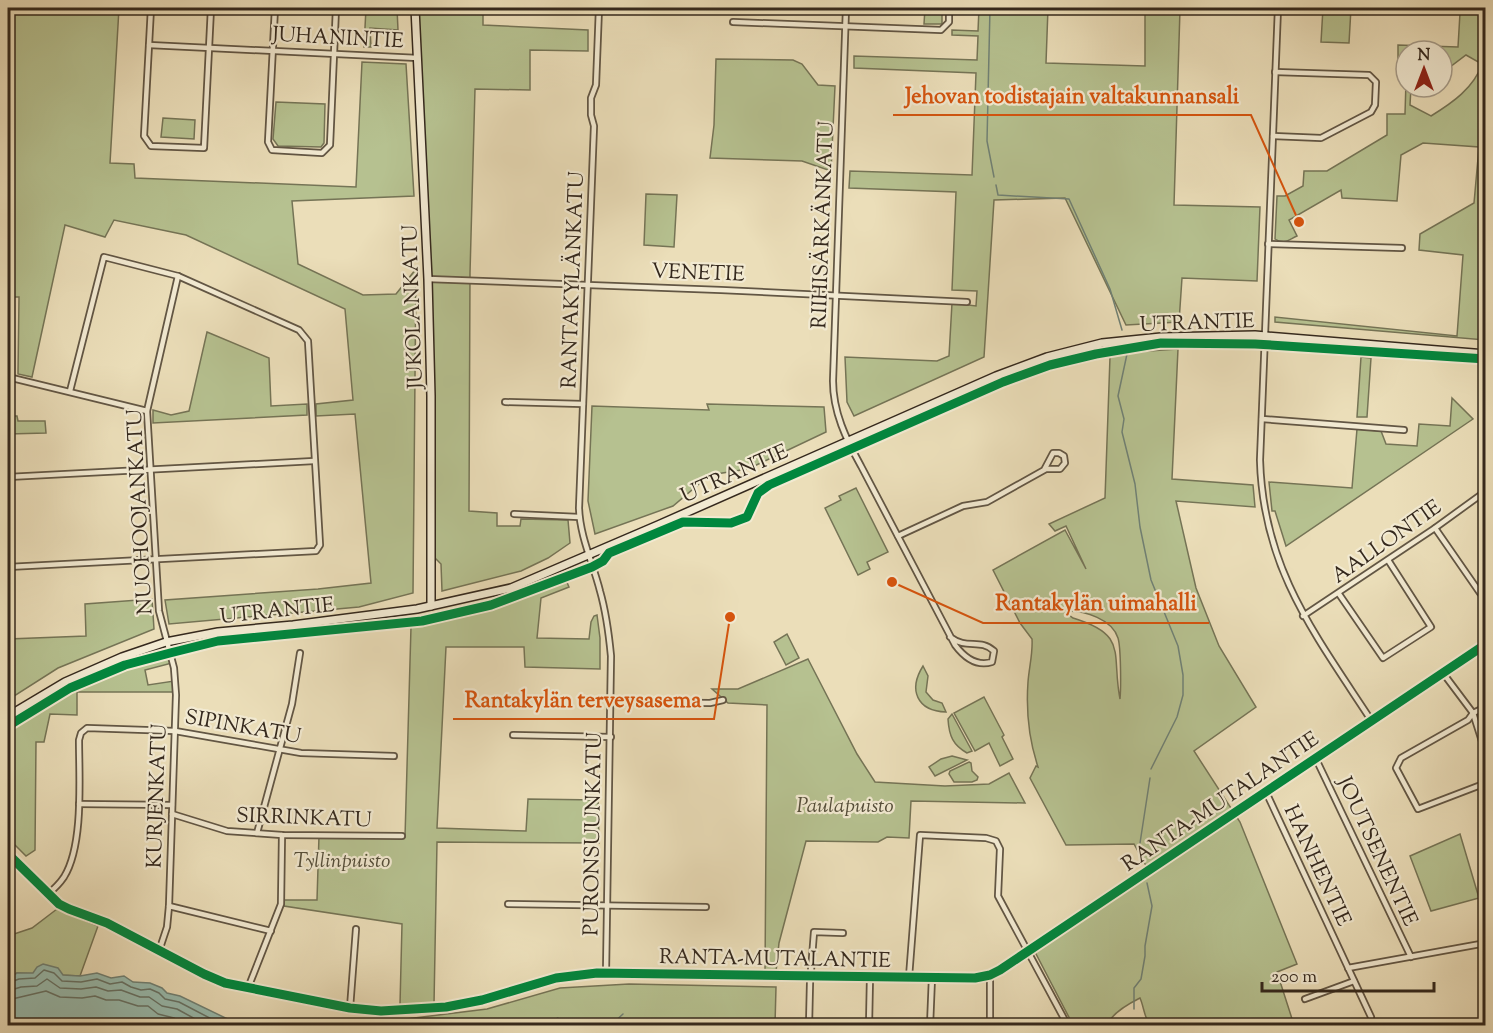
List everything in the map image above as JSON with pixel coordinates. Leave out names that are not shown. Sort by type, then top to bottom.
[{"type":"main road","name":"JUKOLANKATU","points":[[415,8],[428,279],[431,606]]},
{"type":"main road","name":"UTRANTIE","points":[[8,716],[65,682],[122,657],[166,642],[218,632],[341,620],[431,606],[511,588],[996,376],[1047,357],[1102,343],[1149,338],[1264,336],[1485,354]]},
{"type":"main road","name":"RANTA-MUTALANTIE","points":[[8,854],[48,894],[69,909],[107,923],[204,974],[225,983],[350,1008],[381,1011],[446,1007],[482,1000],[556,978],[606,973],[975,978],[990,975],[1028,951],[1485,644]]},
{"type":"street","points":[[151,8],[144,136],[151,146],[204,148],[211,8]]},
{"type":"street","points":[[275,8],[268,142],[272,150],[322,153],[330,145],[336,8]]},
{"type":"street","name":"RANTAKYLÄNKATU","points":[[588,555],[579,517],[594,126],[591,115],[591,98],[597,85],[599,8]]},
{"type":"street","name":"RIIHISÄRKÄNKATU","points":[[846,8],[834,406],[847,440],[950,637],[956,647],[975,662],[985,664],[992,662],[994,651],[986,645],[964,644],[950,637]]},
{"type":"street","points":[[733,22],[941,30],[948,22],[949,8]]},
{"type":"street","points":[[1278,8],[1260,460],[1264,508],[1277,559],[1303,616],[1371,720]]},
{"type":"street","name":"JUHANINTIE","points":[[149,45],[418,58]]},
{"type":"street","points":[[1274,136],[1321,138],[1371,112],[1375,105],[1376,82],[1369,75],[1275,72]]},
{"type":"street","points":[[1268,244],[1402,248]]},
{"type":"street","points":[[8,567],[316,551],[320,545],[308,340],[299,330],[178,276],[104,257],[70,391]]},
{"type":"street","name":"NUOHOOJANKATU","points":[[166,642],[159,611],[147,411],[178,276]]},
{"type":"street","name":"VENETIE","points":[[428,279],[837,294],[967,302]]},
{"type":"street","points":[[8,377],[147,411]]},
{"type":"street","points":[[505,402],[583,404]]},
{"type":"street","points":[[1262,419],[1404,430]]},
{"type":"street","points":[[898,536],[963,506],[987,502],[1044,470],[1060,469],[1066,461],[1064,456],[1056,452],[1051,455],[1044,470]]},
{"type":"street","points":[[8,477],[315,461]]},
{"type":"street","points":[[1048,461],[1055,469]]},
{"type":"street","name":"AALLONTIE","points":[[1303,616],[1388,561],[1485,493]]},
{"type":"street","points":[[514,514],[579,517]]},
{"type":"street","points":[[1435,528],[1480,593],[1485,590]]},
{"type":"street","name":"PURONSUUNKATU","points":[[588,555],[600,591],[609,633],[611,656],[606,973]]},
{"type":"street","points":[[1339,594],[1383,658],[1431,627],[1388,561]]},
{"type":"street","name":"KURJENKATU","points":[[159,951],[167,927],[170,906],[176,695],[174,668],[166,642]]},
{"type":"street","points":[[257,833],[295,688],[300,653]]},
{"type":"street","points":[[1443,673],[1473,713],[1485,754]]},
{"type":"street","points":[[610,702],[710,703],[723,700]]},
{"type":"street","points":[[1485,707],[1473,713],[1468,720],[1401,758],[1396,768],[1418,809],[1485,783]]},
{"type":"street","name":"SIPINKATU","points":[[79,804],[79,740],[81,733],[87,728],[175,731],[301,753],[394,756]]},
{"type":"street","points":[[513,735],[611,736]]},
{"type":"street","name":"JOUTSENENTIE","points":[[1316,759],[1411,957]]},
{"type":"street","name":"HANHENTIE","points":[[1266,792],[1371,1017]]},
{"type":"street","points":[[48,894],[63,879],[68,869],[73,854],[79,804],[172,805]]},
{"type":"street","name":"SIRRINKATU","points":[[172,814],[227,831],[282,835],[402,836]]},
{"type":"street","points":[[248,988],[283,895],[282,835]]},
{"type":"street","points":[[909,977],[920,836],[986,838],[996,841],[1000,849],[998,896],[1068,1026]]},
{"type":"street","points":[[508,904],[706,907]]},
{"type":"street","points":[[170,906],[271,931]]},
{"type":"street","points":[[350,1008],[356,929]]},
{"type":"street","points":[[809,1026],[814,932],[843,933]]},
{"type":"street","points":[[1348,968],[1485,943]]},
{"type":"street","points":[[990,975],[990,1026]]},
{"type":"street","points":[[869,1026],[870,977]]},
{"type":"street","points":[[930,1026],[932,977]]},
{"type":"street","points":[[1305,999],[1354,981]]},
{"type":"green space","points":[[8,8],[119,8],[110,163],[134,164],[135,178],[356,187],[362,62],[406,64],[414,196],[292,201],[298,264],[363,295],[396,294],[416,269],[413,593],[359,607],[169,624],[165,600],[371,583],[355,414],[316,416],[316,404],[353,400],[345,309],[186,235],[114,220],[105,237],[65,225],[32,377],[18,374],[19,297],[8,297]]},
{"type":"green space","points":[[366,8],[397,8],[398,30],[370,28],[371,47],[364,47]]},
{"type":"green space","points":[[418,8],[483,8],[483,25],[588,30],[588,51],[530,50],[530,90],[475,89],[470,273],[469,511],[497,513],[497,526],[520,526],[521,519],[568,520],[570,543],[548,558],[521,571],[442,591],[441,564],[434,557],[430,271]]},
{"type":"green space","points":[[925,8],[942,8],[942,24],[924,24]]},
{"type":"green space","points":[[979,8],[1048,8],[1046,63],[1145,66],[1145,9],[1180,9],[1174,205],[1260,207],[1257,281],[1182,278],[1179,322],[1126,325],[1065,198],[994,200],[984,357],[854,416],[847,402],[845,357],[937,361],[949,356],[952,303],[976,306],[977,291],[952,290],[956,192],[849,188],[850,171],[972,175],[976,73],[854,68],[854,56],[977,60],[978,36],[952,35],[952,30],[978,31]]},
{"type":"green space","points":[[1323,8],[1351,8],[1349,43],[1321,42]]},
{"type":"green space","points":[[1460,13],[1483,13],[1486,17],[1486,286],[1483,321],[1485,322],[1485,340],[1275,322],[1275,317],[1457,336],[1463,255],[1419,250],[1420,234],[1474,203],[1479,147],[1423,143],[1401,155],[1397,201],[1342,198],[1341,190],[1289,220],[1297,236],[1284,242],[1275,239],[1277,196],[1285,196],[1303,186],[1304,171],[1327,171],[1387,135],[1387,114],[1405,114],[1405,99],[1410,99],[1410,105],[1431,116],[1468,88],[1482,64],[1466,55],[1454,64],[1454,47],[1458,47]]},
{"type":"green space","points":[[716,59],[793,60],[802,64],[818,85],[835,86],[831,171],[802,161],[710,158],[714,125]]},
{"type":"green space","points":[[276,102],[325,104],[324,143],[321,147],[278,146],[273,139]]},
{"type":"green space","points":[[163,118],[195,120],[194,139],[161,137]]},
{"type":"green space","points":[[646,194],[677,195],[674,247],[644,245]]},
{"type":"green space","points":[[207,332],[269,358],[271,406],[307,404],[307,415],[153,423],[153,410],[171,415],[189,411]]},
{"type":"green space","points":[[1178,349],[1172,479],[1253,485],[1255,507],[1176,501],[1196,588],[1219,646],[1256,707],[1194,751],[1240,822],[1297,964],[1277,972],[1294,1025],[1150,1025],[1140,998],[1116,1013],[1107,1025],[1073,1025],[1034,950],[1150,873],[1134,844],[1066,845],[1030,778],[1036,766],[1038,767],[1030,736],[1027,703],[1032,639],[1020,623],[993,570],[1065,530],[1086,569],[1066,526],[1055,531],[1049,524],[1105,498],[1110,357],[1134,352]],"holes":[[[1068,611],[1097,617],[1115,631],[1120,650],[1120,699],[1116,658],[1110,639],[1103,631],[1069,615]]]},
{"type":"green space","points":[[1361,357],[1371,358],[1367,417],[1357,417]]},
{"type":"green space","points":[[1452,398],[1473,419],[1286,546],[1275,511],[1272,511],[1269,482],[1352,488],[1357,429],[1381,431],[1386,444],[1417,446],[1419,424],[1450,426]]},
{"type":"green space","points":[[707,404],[824,407],[826,432],[748,469],[716,474],[705,479],[673,506],[595,534],[588,501],[592,406],[709,410]]},
{"type":"green space","points":[[8,416],[17,416],[18,421],[45,421],[46,433],[8,434]]},
{"type":"green space","points":[[856,488],[888,552],[867,562],[870,569],[858,575],[825,508],[841,500],[839,496]]},
{"type":"green space","name":"Tyllinpuisto","points":[[566,580],[569,587],[541,598],[537,638],[589,639],[591,622],[597,615],[600,669],[525,667],[524,647],[446,647],[437,828],[526,831],[528,799],[598,800],[599,843],[437,842],[434,1004],[400,1005],[402,924],[284,906],[284,900],[317,900],[319,836],[405,837],[411,627],[491,609]]},
{"type":"green space","points":[[152,599],[154,629],[58,668],[8,700],[8,639],[86,636],[85,604]]},
{"type":"green space","points":[[787,634],[799,658],[786,665],[774,642]]},
{"type":"green space","points":[[170,655],[172,663],[145,670],[148,685],[174,681],[175,692],[77,692],[77,715],[50,714],[44,742],[36,742],[35,850],[26,856],[8,838],[8,728],[71,689],[125,666]]},
{"type":"green space","name":"Paulapuisto","points":[[808,659],[857,754],[875,782],[945,786],[989,784],[1009,773],[1025,803],[911,801],[909,838],[887,837],[878,842],[806,841],[779,943],[776,972],[765,972],[767,705],[728,703],[712,689],[738,689]]},
{"type":"green space","points":[[923,666],[928,676],[926,692],[933,700],[942,703],[946,712],[928,708],[918,698],[916,683]]},
{"type":"green space","points":[[984,697],[1004,735],[1002,737],[1013,759],[1000,766],[989,743],[975,751],[954,713]]},
{"type":"green space","points":[[952,714],[972,751],[967,753],[958,747],[953,739],[948,719]]},
{"type":"green space","points":[[952,756],[967,760],[935,776],[929,767],[941,759]]},
{"type":"green space","points":[[969,762],[972,771],[978,777],[977,780],[954,782],[949,774],[950,771]]},
{"type":"green space","points":[[1460,834],[1479,898],[1431,911],[1410,856]]},
{"type":"green space","points":[[57,909],[98,926],[80,976],[17,973],[8,978],[8,936],[32,928]]},
{"type":"green space","points":[[629,984],[776,987],[775,1025],[406,1025],[406,1019],[487,1009],[560,988]]},
{"type":"water","points":[[43,964],[58,968],[63,975],[80,976],[97,973],[111,978],[124,976],[133,982],[150,983],[167,993],[180,996],[240,1025],[8,1025],[8,978],[17,973],[33,973]]},
{"type":"waterway","points":[[990,8],[987,141],[994,177]]},
{"type":"waterway","points":[[996,185],[998,195],[1069,199],[1110,289],[1122,330]]},
{"type":"waterway","points":[[1127,354],[1118,396],[1124,419],[1122,432],[1135,484],[1140,527],[1151,580],[1178,646],[1183,675],[1183,695],[1177,717],[1151,769]]},
{"type":"waterway","points":[[1140,843],[1150,778]]},
{"type":"waterway","points":[[1134,1009],[1134,988],[1141,979],[1152,906],[1147,883]]},
{"type":"waterway","points":[[610,1026],[623,1014]]},
{"type":"waterway","points":[[535,1026],[558,1018],[562,1026]]},
{"type":"cycle path","points":[[8,726],[70,688],[125,665],[218,641],[422,621],[491,605],[592,567],[603,561],[609,553],[683,522],[731,523],[747,517],[758,493],[769,485],[1003,382],[1050,365],[1096,354],[1161,343],[1255,344],[1486,359]]},
{"type":"cycle path","points":[[8,854],[59,904],[107,923],[204,974],[225,983],[350,1008],[381,1011],[446,1007],[482,1000],[556,978],[597,973],[975,978],[1000,970],[1486,644]]},
{"type":"place","name":"Jehovan todistajain valtakunnansali","points":[[1299,222]]},
{"type":"place","name":"Rantakylän uimahalli","points":[[892,582]]},
{"type":"place","name":"Rantakylän terveysasema","points":[[730,617]]}]
